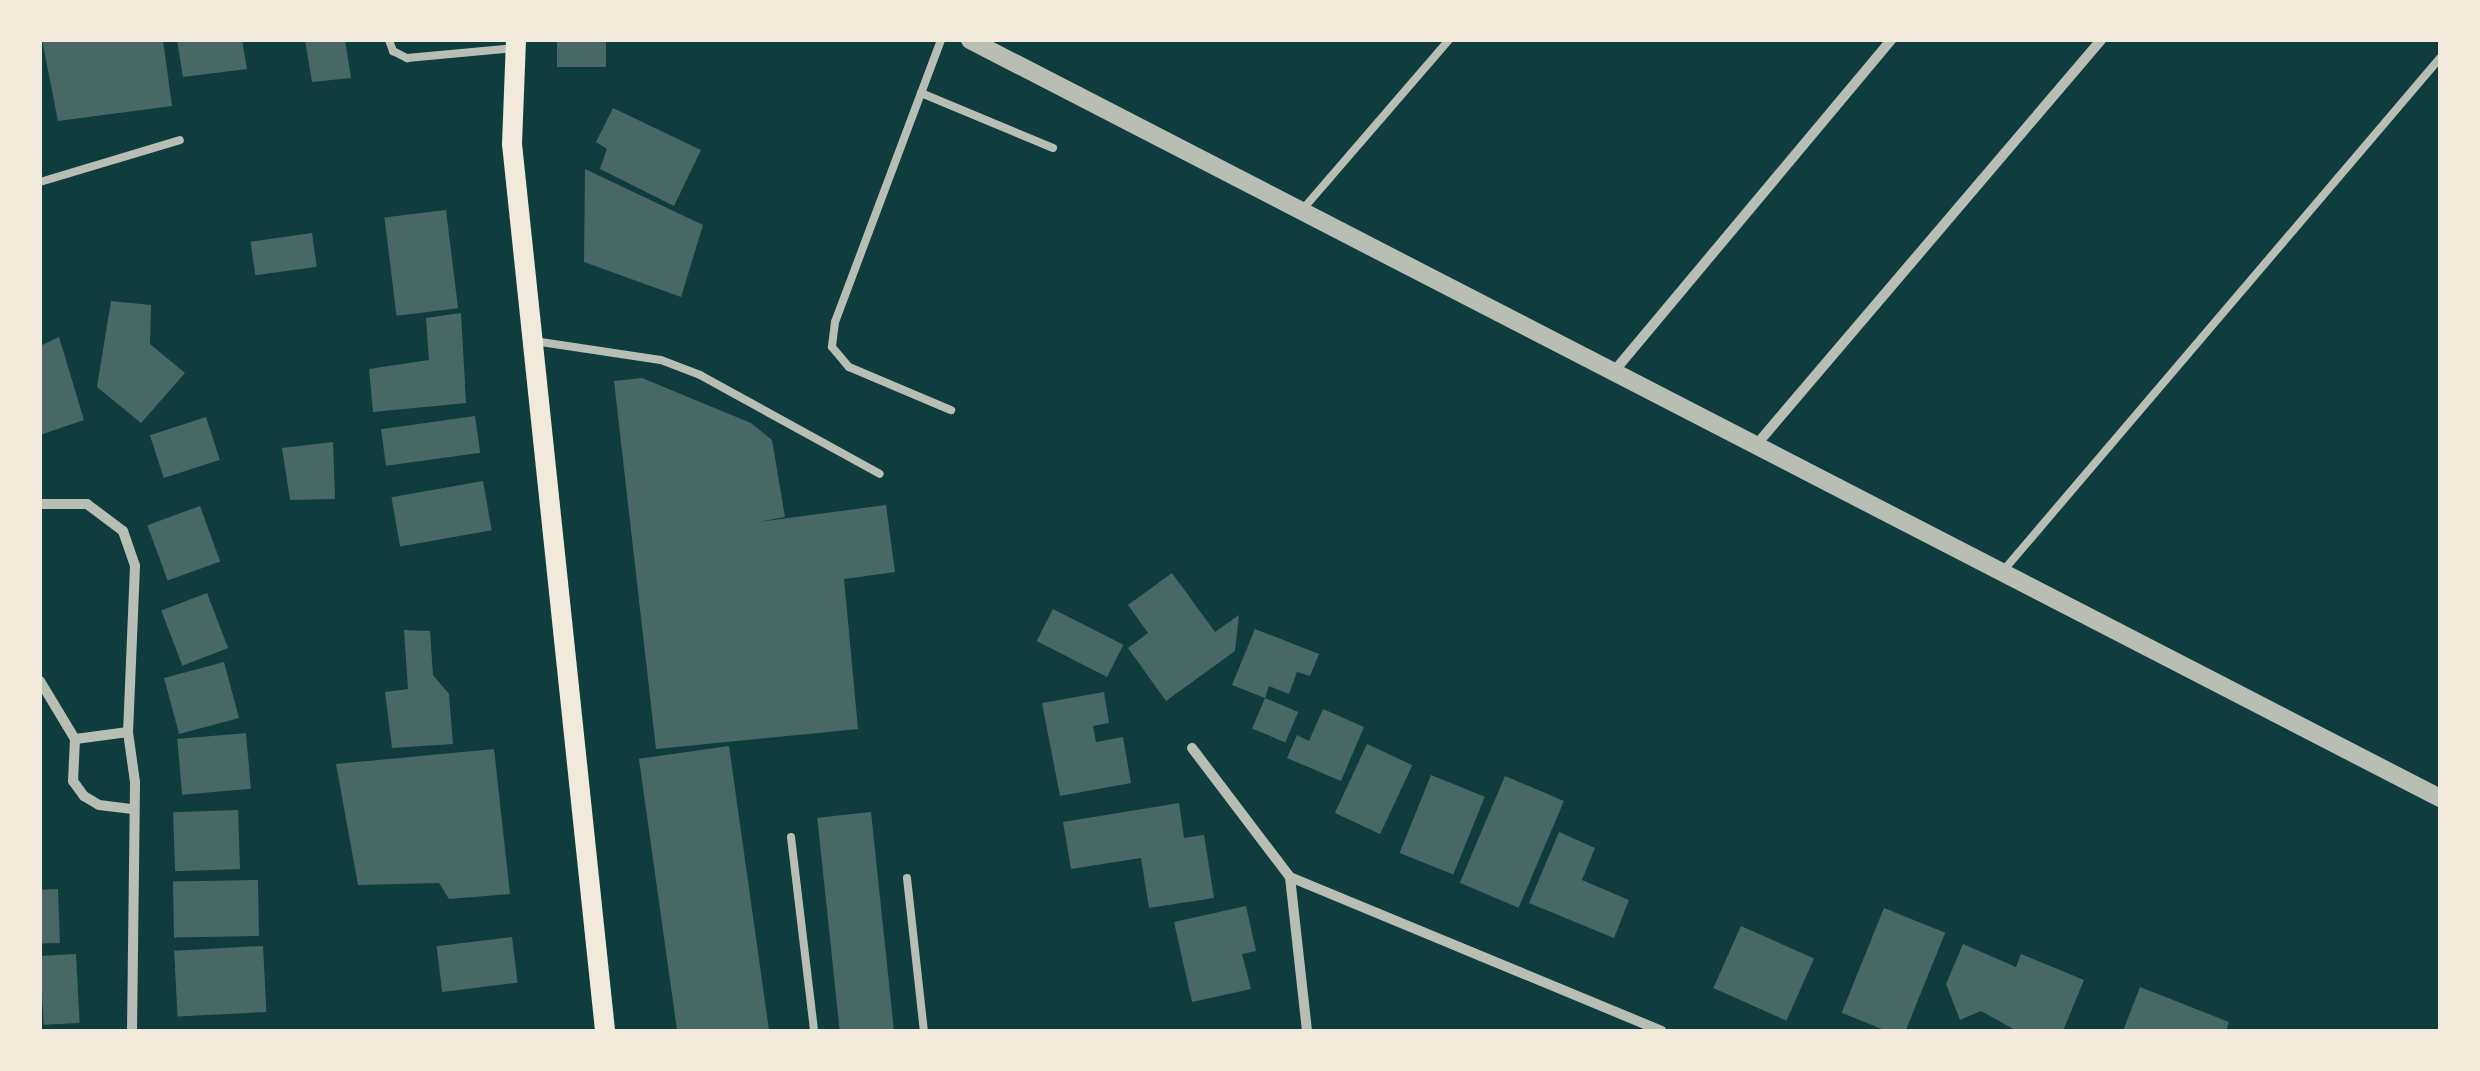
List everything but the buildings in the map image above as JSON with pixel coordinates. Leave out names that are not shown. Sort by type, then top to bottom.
[{"type":"main road","points":[[516,44],[512,144],[605,1031]]},
{"type":"street","points":[[970,40],[2440,798]]},
{"type":"street","points":[[1616,370],[1890,40]]},
{"type":"street","points":[[1757,444],[2100,40]]},
{"type":"street","points":[[40,504],[87,504],[123,531],[135,566],[128,732],[134,809],[132,1031]]},
{"type":"street","points":[[40,681],[75,739],[73,781],[84,796],[100,805],[134,809]]},
{"type":"street","points":[[75,739],[128,732]]},
{"type":"street","points":[[1192,748],[1290,877],[1661,1031]]},
{"type":"street","points":[[1290,877],[1307,1031]]},
{"type":"lane","points":[[389,40],[393,51],[407,58],[516,44]]},
{"type":"lane","points":[[941,40],[835,322],[832,347],[849,366],[951,410]]},
{"type":"lane","points":[[1303,209],[1448,40]]},
{"type":"lane","points":[[2003,571],[2440,58]]},
{"type":"lane","points":[[921,93],[1053,148]]},
{"type":"lane","points":[[40,182],[180,140]]},
{"type":"lane","points":[[531,341],[633,354],[700,375],[880,474]]},
{"type":"lane","points":[[790,837],[814,1031]]},
{"type":"lane","points":[[907,878],[924,1031]]}]
